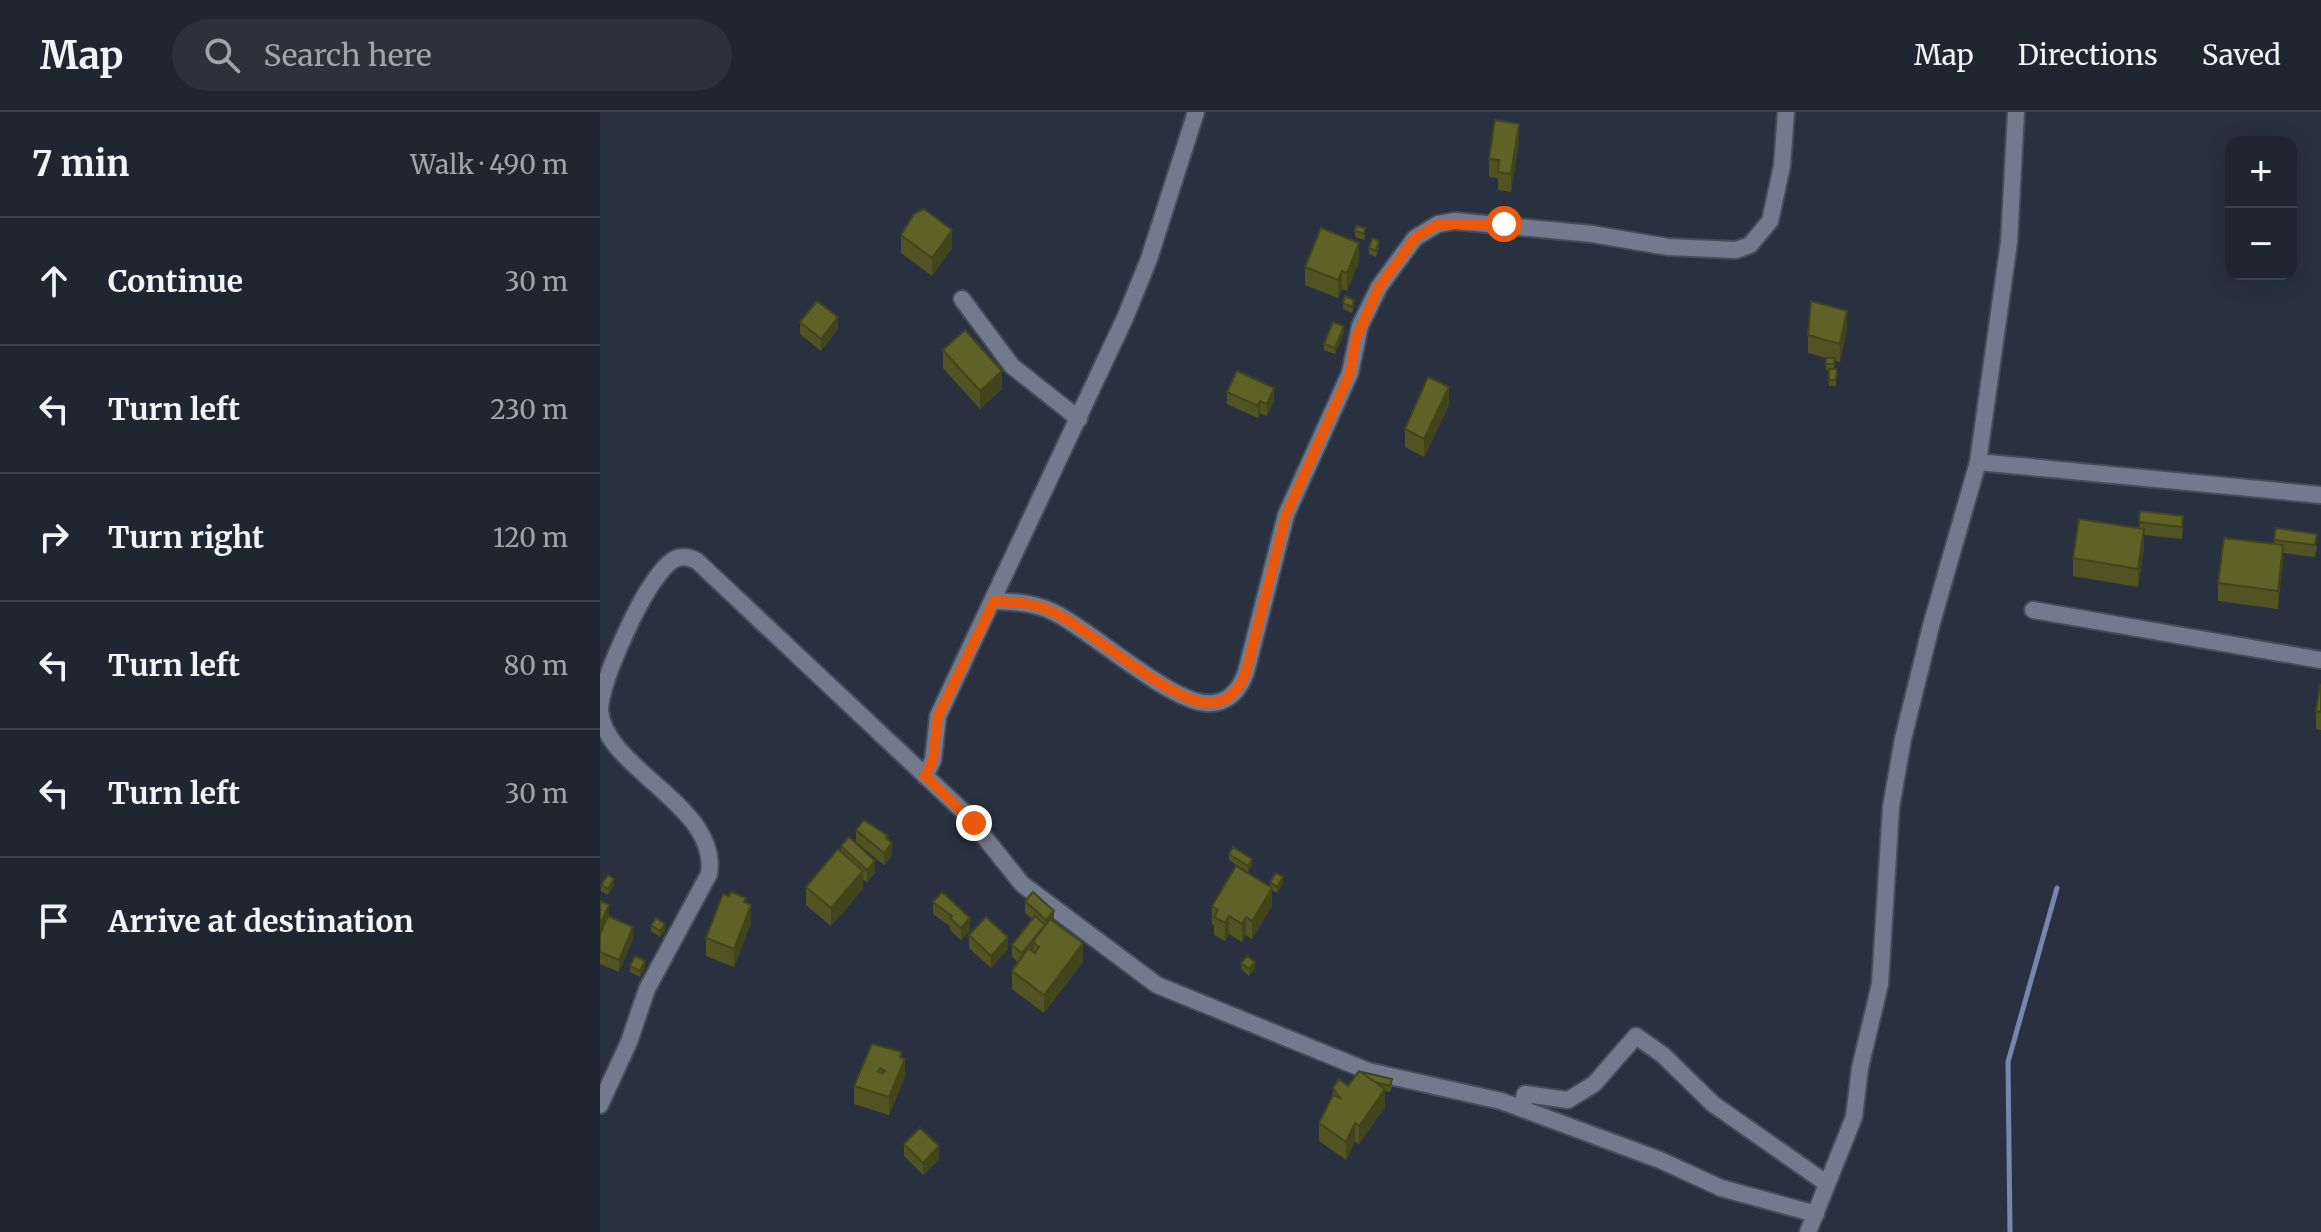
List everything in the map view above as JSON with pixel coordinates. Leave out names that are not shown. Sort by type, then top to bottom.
[{"type":"street","points":[[925,776],[933,760],[938,716],[1079,419],[1149,259],[1196,112]]},
{"type":"street","points":[[994,601],[1040,606],[1061,615],[1136,668],[1189,697],[1205,703],[1232,695],[1241,686],[1246,672],[1286,515],[1350,373],[1360,326],[1379,287],[1415,238],[1438,224],[1455,221],[1566,231],[1668,247],[1736,250],[1750,245],[1770,221],[1782,166],[1786,112]]},
{"type":"street","points":[[1808,1232],[1854,1117],[1860,1068],[1880,984],[1891,807],[1903,739],[1931,626],[1978,462],[2009,242],[2016,112]]},
{"type":"street","points":[[962,299],[1012,366],[1079,419]]},
{"type":"street","points":[[1978,462],[2321,495]]},
{"type":"street","points":[[600,1105],[629,1042],[647,989],[709,874],[711,859],[699,829],[616,743],[600,710],[602,692],[610,673],[661,571],[678,556],[686,555],[697,561],[974,823],[1022,884],[1157,985],[1368,1071],[1522,1108],[1660,1160],[1721,1188],[1816,1214]]},
{"type":"street","points":[[2033,610],[2321,660]]},
{"type":"street","points":[[1522,1108],[1525,1094],[1568,1100],[1594,1084],[1636,1036],[1663,1055],[1713,1104],[1826,1183]]},
{"type":"building","points":[[1495,120],[1519,124],[1511,174],[1498,172],[1499,160],[1489,159]]},
{"type":"building","points":[[924,209],[952,230],[932,258],[901,235],[914,214]]},
{"type":"building","points":[[1356,226],[1365,228],[1364,234],[1355,231]]},
{"type":"building","points":[[1321,228],[1359,243],[1347,273],[1342,271],[1338,280],[1305,267]]},
{"type":"building","points":[[1372,238],[1379,241],[1376,251],[1369,248]]},
{"type":"building","points":[[1345,296],[1354,300],[1352,307],[1343,303]]},
{"type":"building","points":[[817,301],[838,317],[821,339],[800,322]]},
{"type":"building","points":[[1811,301],[1847,311],[1840,344],[1808,335]]},
{"type":"building","points":[[1333,322],[1344,326],[1335,348],[1324,344]]},
{"type":"building","points":[[965,330],[1002,371],[980,391],[943,350]]},
{"type":"building","points":[[1826,358],[1835,358],[1834,364],[1826,364]]},
{"type":"building","points":[[1829,369],[1837,369],[1836,380],[1829,380]]},
{"type":"building","points":[[1237,371],[1274,388],[1267,404],[1260,401],[1258,406],[1227,392]]},
{"type":"building","points":[[1428,377],[1449,387],[1424,439],[1405,429]]},
{"type":"building","points":[[2140,511],[2183,516],[2182,527],[2139,522]]},
{"type":"building","points":[[2079,519],[2144,529],[2138,569],[2073,558]]},
{"type":"building","points":[[2276,528],[2317,534],[2315,545],[2274,540]]},
{"type":"building","points":[[2224,538],[2283,545],[2278,591],[2218,583]]},
{"type":"building","points":[[2321,685],[2321,712],[2316,711]]},
{"type":"building","points":[[864,820],[888,836],[886,838],[892,843],[884,853],[856,830]]},
{"type":"building","points":[[849,837],[875,861],[867,870],[841,846]]},
{"type":"building","points":[[1233,847],[1252,859],[1248,866],[1229,854]]},
{"type":"building","points":[[838,849],[863,871],[831,908],[806,887]]},
{"type":"building","points":[[1236,866],[1272,888],[1252,921],[1246,917],[1242,924],[1229,916],[1225,923],[1214,917],[1218,910],[1212,906]]},
{"type":"building","points":[[1276,873],[1283,877],[1277,887],[1270,882]]},
{"type":"building","points":[[608,875],[614,879],[608,889],[601,885]]},
{"type":"building","points":[[731,892],[746,898],[744,902],[751,905],[734,949],[706,938],[723,894],[729,896]]},
{"type":"building","points":[[942,892],[970,918],[961,928],[950,918],[952,916],[933,902]]},
{"type":"building","points":[[1033,892],[1054,911],[1046,920],[1025,901]]},
{"type":"building","points":[[600,901],[609,905],[600,925]]},
{"type":"building","points":[[608,916],[633,927],[619,960],[600,952],[600,934]]},
{"type":"building","points":[[1035,916],[1045,925],[1022,953],[1012,945]]},
{"type":"building","points":[[986,917],[1008,937],[991,956],[969,935]]},
{"type":"building","points":[[656,918],[665,924],[660,931],[651,925]]},
{"type":"building","points":[[1050,919],[1083,943],[1044,995],[1012,971],[1028,948],[1035,953],[1039,947],[1034,943],[1035,939]]},
{"type":"building","points":[[635,956],[645,961],[640,971],[630,966]]},
{"type":"building","points":[[1247,956],[1255,962],[1249,969],[1241,963]]},
{"type":"building","points":[[872,1044],[902,1052],[900,1057],[905,1059],[889,1097],[854,1086]]},
{"type":"building","points":[[1359,1071],[1385,1089],[1359,1126],[1355,1123],[1346,1142],[1319,1123],[1333,1095],[1340,1098],[1333,1088],[1339,1079],[1348,1086]]},
{"type":"building","points":[[1362,1072],[1392,1079],[1390,1086],[1375,1082]]},
{"type":"building","points":[[920,1128],[939,1146],[923,1163],[904,1144]]},
{"type":"waterway","points":[[2010,1232],[2008,1062],[2057,888]]},
{"type":"route","points":[[974,823],[925,776],[933,760],[938,716],[994,601],[1021,602],[1061,615],[1136,668],[1189,697],[1205,703],[1221,701],[1232,695],[1241,686],[1246,672],[1286,515],[1305,467],[1350,373],[1360,326],[1379,287],[1407,246],[1429,228],[1447,221],[1504,224]]}]
